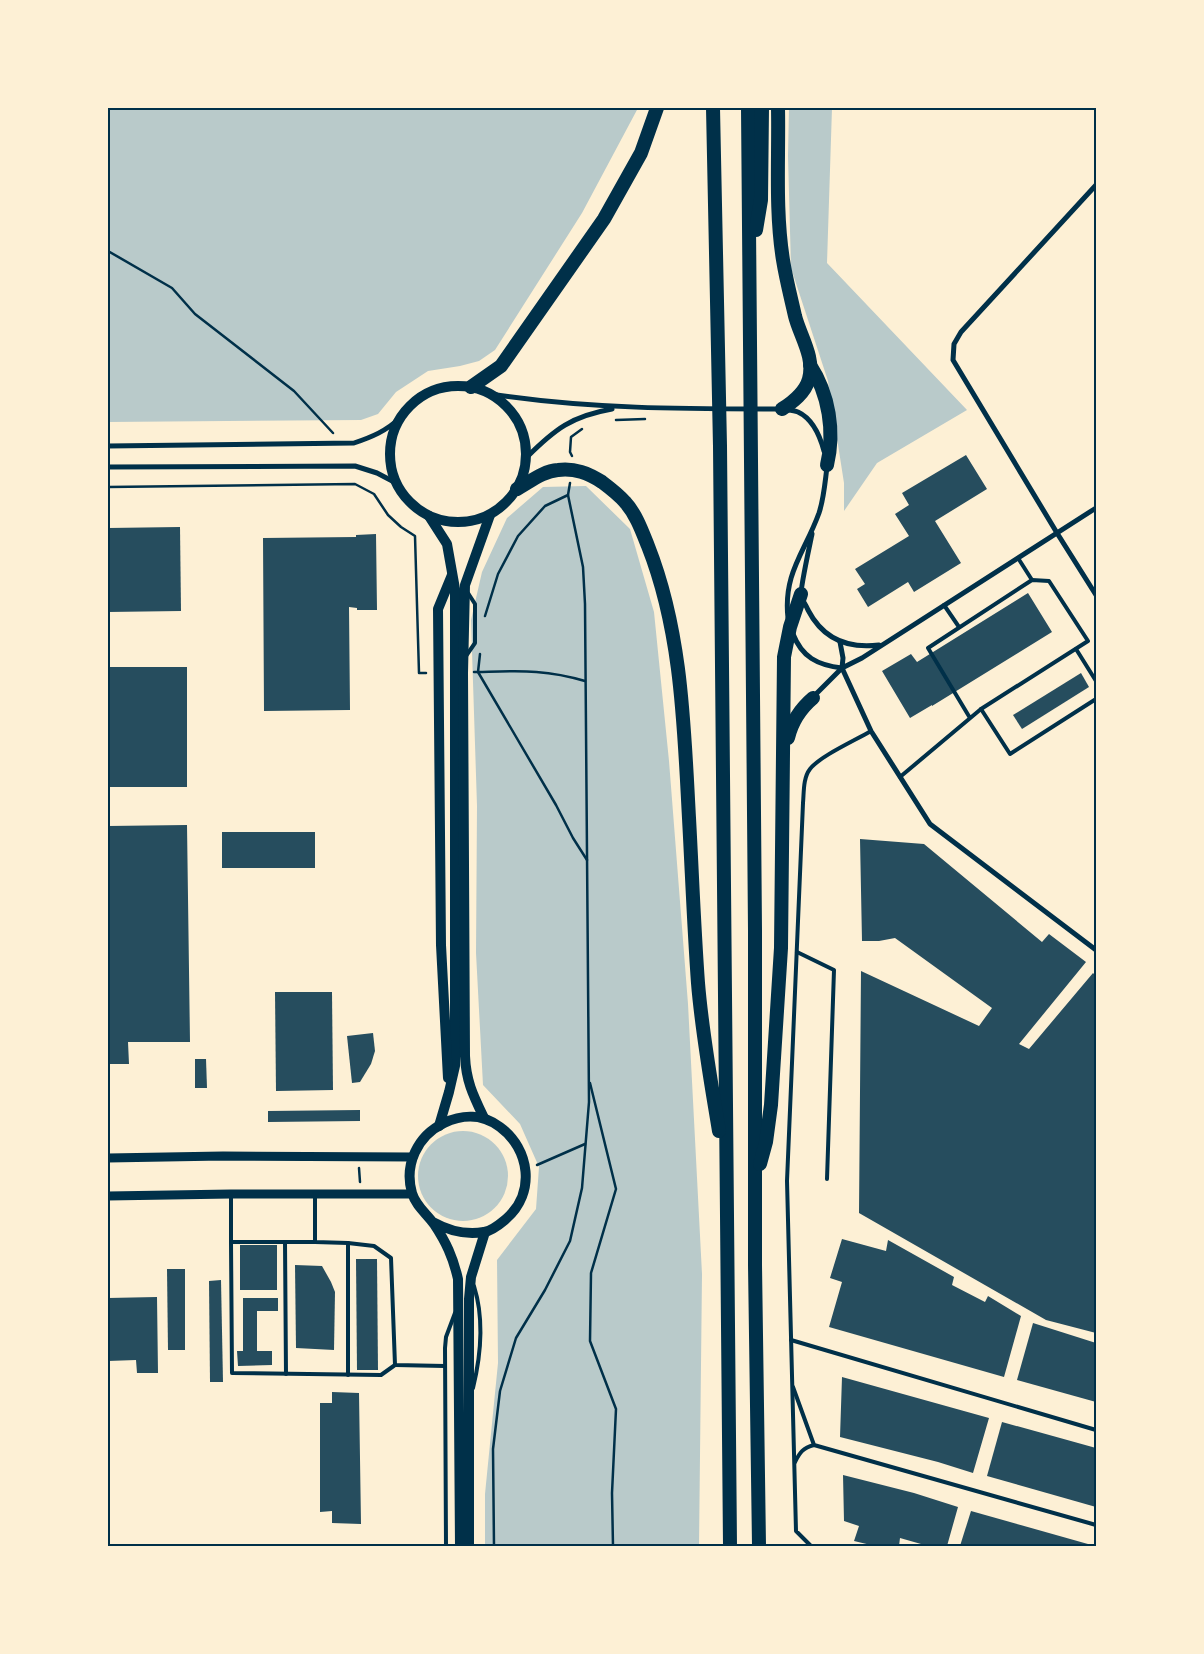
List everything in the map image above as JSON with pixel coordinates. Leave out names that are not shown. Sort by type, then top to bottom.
[{"type":"highway","points":[[471,387],[501,366],[604,219],[641,153],[657,108]]},
{"type":"highway","points":[[712,108],[720,446],[730,1546]]},
{"type":"highway","points":[[748,108],[759,1546]]},
{"type":"highway","points":[[750,261],[761,200],[762,108]]},
{"type":"highway","points":[[778,108],[780,225],[783,260],[796,318],[807,349],[810,365],[809,379],[804,388],[798,397],[782,409]]},
{"type":"highway","points":[[810,365],[819,380],[828,407],[831,438],[827,466]]},
{"type":"highway","points":[[517,489],[538,477],[558,470],[584,472],[597,479],[626,503],[640,526],[658,573],[674,643],[684,736],[698,984],[705,1047],[726,1175]]},
{"type":"highway","points":[[755,1179],[766,1142],[771,1105],[781,948],[784,657],[790,627],[801,594]]},
{"type":"highway","points":[[784,754],[790,727],[797,715],[813,698]]},
{"type":"main road","points":[[446,387],[471,387],[492,394],[511,410],[518,421],[526,445],[527,457],[524,474],[517,489],[510,500],[490,515],[475,520],[460,523],[444,521],[429,516],[416,508],[405,497],[396,483],[392,470],[391,444],[394,430],[400,418],[410,405],[423,395],[446,387]]},
{"type":"main road","points":[[460,589],[465,585],[490,515]]},
{"type":"main road","points":[[429,516],[447,544],[452,574],[460,589],[463,660],[465,1056],[468,1082],[484,1118]]},
{"type":"main road","points":[[449,1092],[441,944],[438,608],[452,574]]},
{"type":"main road","points":[[438,1126],[455,1066],[460,589]]},
{"type":"main road","points":[[465,1116],[484,1118],[505,1131],[516,1142],[523,1155],[526,1185],[521,1199],[512,1214],[500,1225],[485,1232],[463,1232],[446,1229],[433,1222],[420,1210],[412,1194],[409,1175],[413,1156],[421,1140],[438,1126],[465,1116]]},
{"type":"main road","points":[[433,1222],[452,1256],[458,1279],[460,1546]]},
{"type":"main road","points":[[469,1546],[469,1299],[471,1277],[485,1232]]},
{"type":"street","points":[[1096,185],[961,332],[954,344],[954,360],[1096,595]]},
{"type":"street","points":[[492,394],[546,402],[622,407],[782,409],[798,412],[812,424],[820,438],[827,466],[822,503],[814,526],[795,564],[786,597],[790,627],[796,642],[802,652],[826,666],[842,668],[851,665],[1096,508]]},
{"type":"street","points":[[527,457],[561,426],[591,412],[622,407]]},
{"type":"street","points":[[108,446],[354,443],[373,437],[389,428],[400,418]]},
{"type":"street","points":[[108,466],[355,466],[377,473],[396,483]]},
{"type":"street","points":[[814,526],[801,594],[813,619],[821,630],[840,642],[861,646],[882,645]]},
{"type":"street","points":[[813,698],[842,668],[844,658],[840,642]]},
{"type":"street","points":[[842,668],[871,731],[930,824],[1096,950]]},
{"type":"street","points":[[108,1158],[413,1156]]},
{"type":"street","points":[[108,1196],[412,1194]]},
{"type":"lane","points":[[1018,558],[1032,580]]},
{"type":"lane","points":[[900,777],[981,709],[1088,641],[1050,580],[1032,580],[928,648],[970,718]]},
{"type":"lane","points":[[944,605],[959,627]]},
{"type":"lane","points":[[1076,649],[1096,681]]},
{"type":"lane","points":[[981,709],[1010,754],[1096,699]]},
{"type":"lane","points":[[811,1546],[796,1531],[786,1181],[803,803],[805,782],[810,769],[821,760],[871,731]]},
{"type":"lane","points":[[797,952],[834,970],[827,1179]]},
{"type":"lane","points":[[231,1194],[232,1373],[381,1375],[395,1365],[445,1366]]},
{"type":"lane","points":[[315,1194],[315,1242]]},
{"type":"lane","points":[[231,1242],[348,1243],[374,1246],[391,1258],[395,1365]]},
{"type":"lane","points":[[286,1242],[286,1374]]},
{"type":"lane","points":[[348,1243],[348,1375]]},
{"type":"lane","points":[[446,1546],[446,1337],[458,1304]]},
{"type":"lane","points":[[791,1340],[1096,1430]]},
{"type":"lane","points":[[792,1383],[814,1445]]},
{"type":"lane","points":[[794,1464],[799,1453],[806,1447],[814,1445],[1096,1526]]},
{"type":"path","points":[[108,251],[172,288],[194,314],[294,391],[342,444]]},
{"type":"path","points":[[494,1546],[493,1449],[500,1391],[516,1338],[545,1290],[570,1241],[582,1188],[589,1102],[583,567],[568,495]]},
{"type":"path","points":[[585,682],[561,674],[530,670],[478,672],[587,860]]},
{"type":"path","points":[[588,1077],[616,1189],[591,1273],[590,1342],[616,1409],[612,1493],[613,1546]]},
{"type":"path","points":[[526,1170],[585,1144]]},
{"type":"path","points":[[359,1156],[360,1194]]},
{"type":"shaded area","points":[[108,108],[638,108],[582,213],[495,350],[479,361],[428,371],[396,392],[378,414],[361,420],[108,422]]},
{"type":"shaded area","points":[[789,108],[832,108],[827,263],[967,410],[877,463],[844,511],[844,483],[828,381],[791,268],[788,156]]},
{"type":"shaded area","points":[[586,486],[630,529],[654,612],[669,761],[688,1004],[702,1274],[699,1546],[485,1546],[485,1494],[498,1363],[497,1260],[536,1209],[539,1167],[520,1124],[483,1085],[476,953],[477,806],[471,620],[482,572],[507,518],[543,487]]},
{"type":"shaded area","points":[[463,1131],[480,1135],[495,1144],[504,1159],[508,1176],[504,1193],[495,1208],[480,1217],[463,1221],[446,1217],[431,1208],[422,1193],[418,1176],[422,1159],[431,1144],[446,1135]]},
{"type":"building","points":[[966,455],[987,489],[935,521],[961,563],[914,592],[908,582],[868,607],[857,589],[865,584],[855,569],[909,536],[895,514],[909,505],[902,493]]},
{"type":"building","points":[[180,527],[181,611],[108,612],[108,528]]},
{"type":"building","points":[[376,534],[377,610],[357,610],[357,608],[349,607],[350,710],[264,711],[263,538],[356,537],[356,535]]},
{"type":"building","points":[[1028,593],[1052,632],[910,718],[882,671],[911,654],[917,662]]},
{"type":"building","points":[[108,667],[187,667],[187,787],[108,787]]},
{"type":"building","points":[[1081,673],[1089,687],[1022,729],[1013,715]]},
{"type":"building","points":[[187,825],[190,1042],[128,1042],[129,1064],[108,1064],[108,826]]},
{"type":"building","points":[[222,832],[315,832],[315,868],[222,868]]},
{"type":"building","points":[[860,839],[924,844],[1042,942],[1049,934],[1086,962],[1019,1044],[1029,1049],[1093,973],[1096,976],[1096,1333],[1046,1320],[859,1213],[861,971],[979,1026],[992,1008],[895,938],[879,941],[862,941]]},
{"type":"building","points":[[275,992],[332,992],[333,1090],[276,1091]]},
{"type":"building","points":[[373,1033],[375,1051],[371,1064],[360,1082],[352,1083],[347,1036]]},
{"type":"building","points":[[195,1059],[206,1059],[207,1088],[195,1088]]},
{"type":"building","points":[[360,1110],[360,1121],[268,1122],[268,1111]]},
{"type":"building","points":[[842,1239],[886,1251],[888,1240],[954,1277],[952,1285],[985,1302],[988,1296],[1021,1316],[1004,1377],[829,1327],[842,1282],[830,1278]]},
{"type":"building","points":[[240,1245],[277,1245],[277,1290],[240,1290]]},
{"type":"building","points":[[356,1259],[377,1259],[378,1370],[357,1370]]},
{"type":"building","points":[[295,1265],[322,1266],[331,1282],[335,1292],[334,1350],[296,1348]]},
{"type":"building","points":[[167,1269],[185,1269],[185,1350],[168,1350]]},
{"type":"building","points":[[221,1280],[223,1382],[210,1382],[209,1281]]},
{"type":"building","points":[[157,1297],[158,1373],[137,1373],[136,1360],[108,1361],[108,1298]]},
{"type":"building","points":[[243,1298],[278,1298],[278,1311],[257,1311],[257,1351],[272,1351],[272,1365],[238,1366],[237,1351],[243,1351]]},
{"type":"building","points":[[1033,1323],[1096,1343],[1096,1402],[1017,1380]]},
{"type":"building","points":[[842,1377],[989,1418],[973,1473],[840,1437]]},
{"type":"building","points":[[332,1392],[359,1393],[361,1524],[332,1523],[332,1511],[320,1512],[320,1403],[332,1403]]},
{"type":"building","points":[[1002,1422],[1096,1448],[1096,1507],[987,1476]]},
{"type":"building","points":[[843,1475],[914,1493],[958,1507],[947,1546],[928,1546],[900,1538],[899,1546],[875,1546],[854,1541],[859,1526],[844,1521]]},
{"type":"building","points":[[971,1511],[1095,1546],[960,1546]]}]
